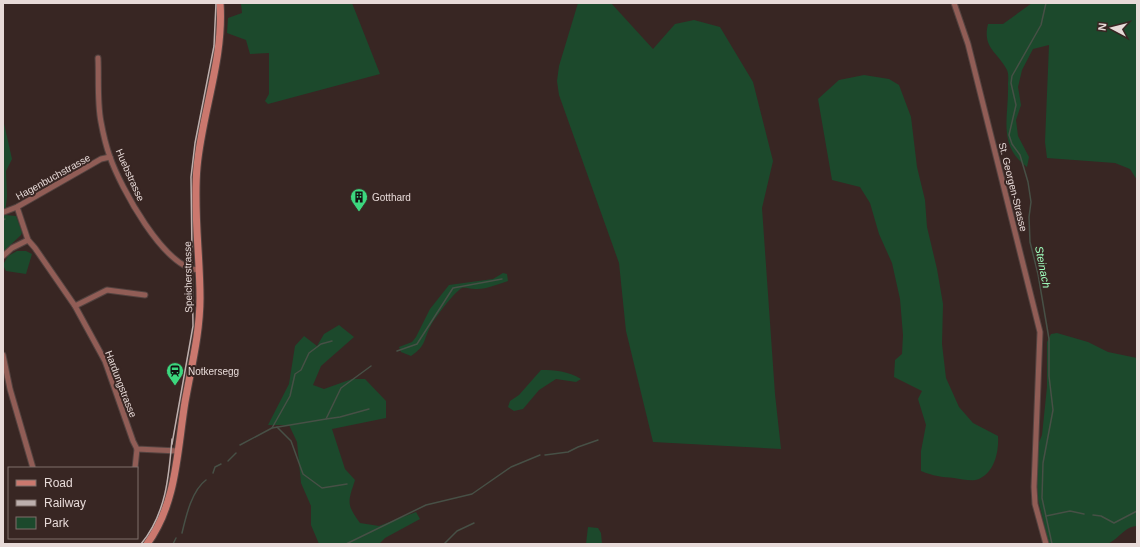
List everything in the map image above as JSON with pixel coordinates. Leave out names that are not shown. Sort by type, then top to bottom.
[{"type":"main road","name":"Speicherstrasse","points":[[147,544],[156,530],[166,509],[178,451],[198,330],[200,298],[195,203],[197,167],[202,130],[216,64],[220,28],[220,3]]},
{"type":"street","name":"St. Georgen-Strasse","points":[[954,3],[970,52],[1040,332],[1034,487],[1035,504],[1046,544]]},
{"type":"street","name":"Huebstrasse","points":[[98,58],[100,119],[110,157],[126,193],[144,223],[165,249],[188,268],[199,270]]},
{"type":"street","name":"Hagenbuchstrasse","points":[[4,212],[17,207],[101,159],[110,157]]},
{"type":"street","name":"Hardungstrasse","points":[[17,207],[28,240],[75,306],[104,361],[132,441],[137,449]]},
{"type":"street","points":[[3,256],[12,248],[28,240]]},
{"type":"street","points":[[75,306],[107,290],[145,295]]},
{"type":"street","points":[[3,355],[10,389],[33,467]]},
{"type":"street","points":[[135,467],[137,449],[178,451]]},
{"type":"green space","points":[[235,3],[352,3],[380,74],[268,104],[265,101],[269,94],[269,53],[250,54],[246,40],[227,33],[228,18],[242,13],[241,4]]},
{"type":"green space","points":[[578,3],[611,3],[653,49],[675,24],[694,20],[720,27],[753,82],[773,161],[762,208],[775,394],[781,449],[653,442],[626,331],[619,263],[559,95],[557,81],[559,66]]},
{"type":"green space","points":[[1032,3],[1137,3],[1137,180],[1130,169],[1115,163],[1047,158],[1045,142],[1049,45],[1033,49],[1022,70],[1018,87],[1021,105],[1016,120],[1018,136],[1029,157],[1027,167],[1012,149],[1008,140],[1007,130],[1008,72],[989,44],[987,39],[988,24],[1003,24]]},
{"type":"green space","points":[[864,75],[889,79],[899,85],[911,117],[917,167],[925,200],[927,227],[937,269],[943,304],[942,344],[946,378],[959,407],[973,423],[998,436],[997,454],[992,466],[984,476],[976,480],[941,477],[921,471],[921,451],[926,425],[918,399],[922,391],[894,377],[895,360],[902,354],[903,335],[900,299],[892,263],[879,234],[870,203],[860,187],[832,180],[818,99],[839,80]]},
{"type":"green space","points":[[3,119],[12,159],[6,171],[7,196],[5,215],[16,216],[22,232],[21,235],[3,252]]},
{"type":"green space","points":[[17,251],[26,251],[32,254],[26,274],[6,271],[3,265],[8,256]]},
{"type":"green space","points":[[503,273],[507,274],[508,281],[483,289],[462,288],[459,290],[445,305],[433,322],[420,349],[411,356],[401,352],[399,347],[412,342],[430,309],[449,285],[493,279]]},
{"type":"green space","points":[[339,325],[354,337],[321,366],[313,385],[324,389],[352,379],[365,379],[386,401],[386,418],[332,429],[345,469],[355,480],[350,498],[350,507],[360,523],[379,526],[416,512],[420,519],[385,538],[379,544],[319,544],[311,525],[311,506],[301,483],[297,442],[289,425],[268,425],[289,384],[295,346],[304,336],[317,346],[324,334]]},
{"type":"green space","points":[[1057,333],[1088,342],[1108,352],[1137,358],[1137,526],[1124,531],[1110,543],[1106,544],[1049,544],[1038,499],[1038,445],[1042,435],[1047,387],[1047,342],[1051,334]]},
{"type":"green space","points":[[541,370],[551,370],[571,374],[581,379],[576,382],[556,379],[539,390],[523,409],[514,411],[508,407],[510,401],[519,395]]},
{"type":"green space","points":[[588,527],[598,528],[601,533],[602,544],[586,544]]},
{"type":"waterway","name":"Steinach","points":[[1046,3],[1041,25],[1012,76],[1011,83],[1016,105],[1009,135],[1012,144],[1020,155],[1028,182],[1031,202],[1029,217],[1030,242],[1038,274],[1049,339],[1049,376],[1053,410],[1043,463],[1042,498],[1052,544]]},
{"type":"waterway","points":[[397,351],[417,344],[453,288],[502,279]]},
{"type":"waterway","points":[[240,445],[272,428],[290,396],[295,374],[301,370],[309,353],[321,344],[332,341]]},
{"type":"waterway","points":[[272,428],[326,419],[341,388],[371,366]]},
{"type":"waterway","points":[[326,419],[340,417],[369,409]]},
{"type":"waterway","points":[[277,427],[291,441],[303,474],[322,488],[347,484]]},
{"type":"waterway","points":[[545,455],[568,452],[598,440]]},
{"type":"waterway","points":[[228,461],[236,453]]},
{"type":"waterway","points":[[346,544],[426,505],[472,494],[511,467],[540,455]]},
{"type":"waterway","points":[[213,473],[215,467],[221,464]]},
{"type":"waterway","points":[[182,533],[193,497],[201,484],[206,480]]},
{"type":"waterway","points":[[1046,516],[1070,511],[1084,514]]},
{"type":"waterway","points":[[1093,515],[1101,516],[1114,523],[1137,511]]},
{"type":"waterway","points":[[444,544],[457,531],[474,523]]},
{"type":"waterway","points":[[173,544],[176,538]]},
{"type":"railway","points":[[172,444],[193,326],[191,177],[195,143],[214,46],[216,3]]},
{"type":"railway","points":[[141,544],[156,520],[165,494],[172,439]]},
{"type":"place","name":"Gotthard","points":[[359,212]]},
{"type":"place","name":"Notkersegg","points":[[175,386]]}]
